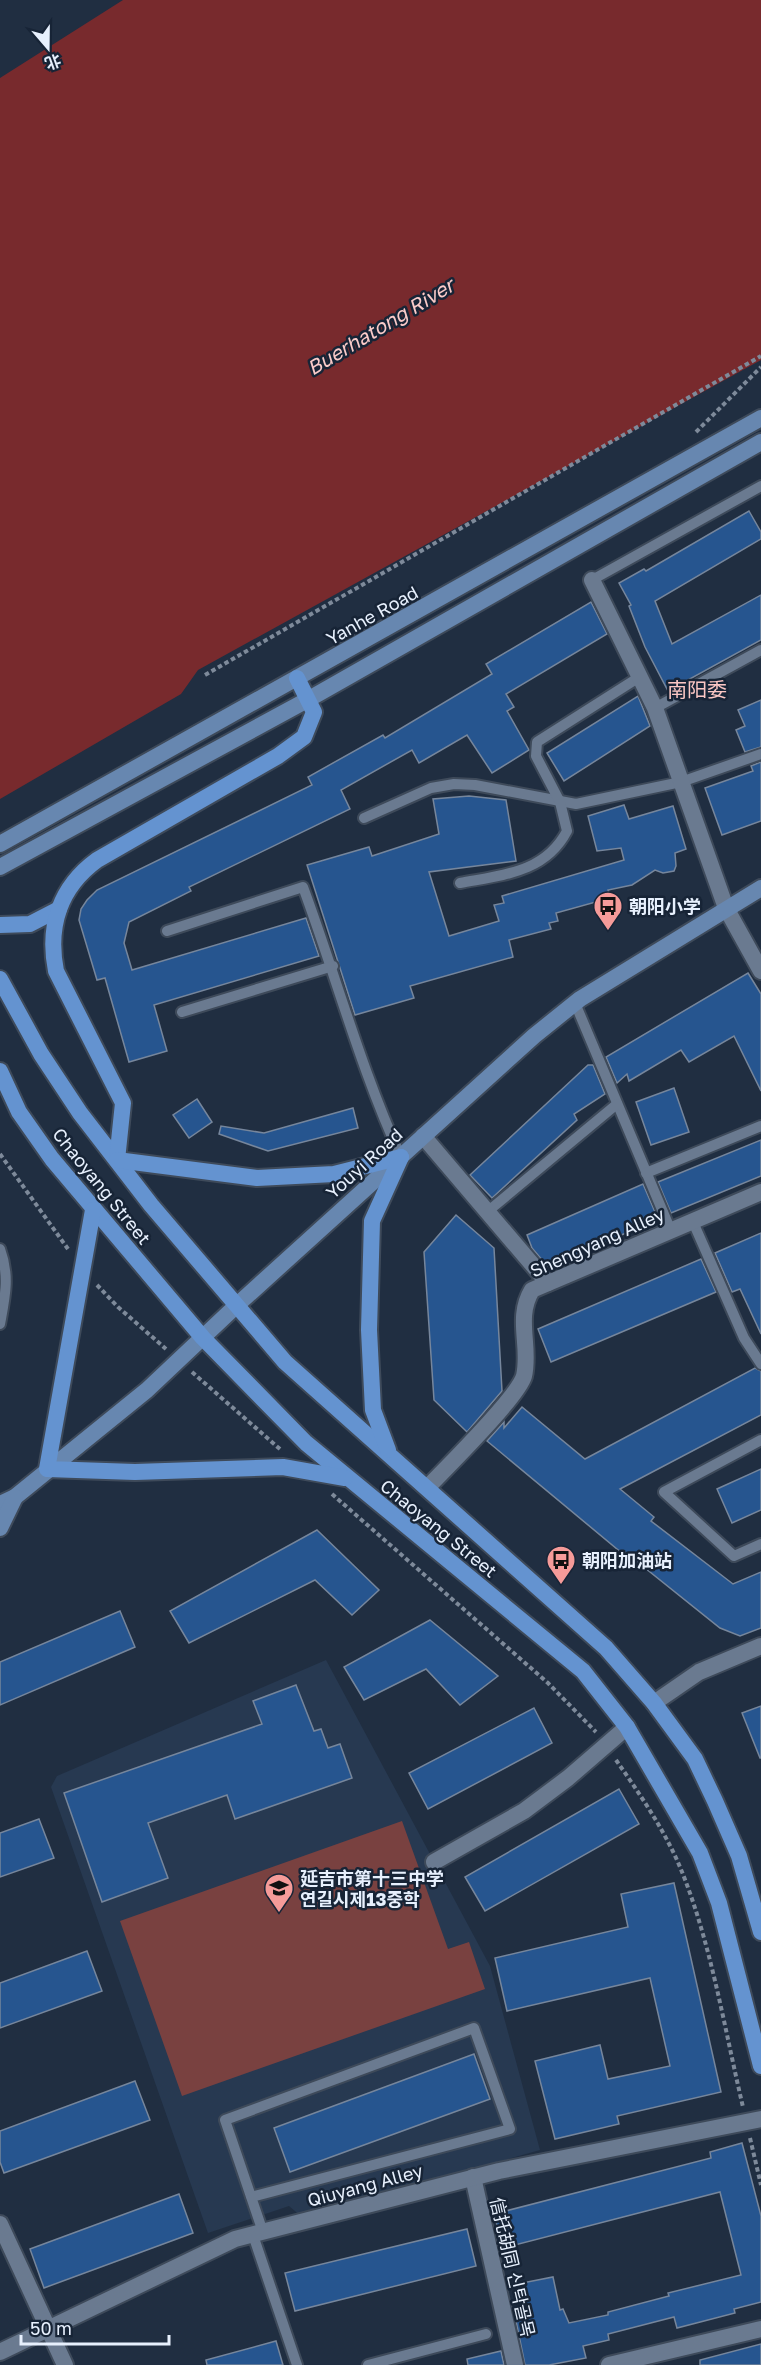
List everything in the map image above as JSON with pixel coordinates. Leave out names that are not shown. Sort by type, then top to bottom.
[{"type":"main road","name":"Yanhe Road","points":[[0,843],[761,418]]},
{"type":"main road","points":[[0,867],[309,699],[761,442]]},
{"type":"main road","points":[[297,678],[309,699],[314,718],[304,736],[293,746],[250,774],[97,860],[78,874],[59,909],[53,939],[56,971],[123,1103],[117,1160],[257,1178],[334,1174],[401,1157]]},
{"type":"main road","name":"Youyi Road","points":[[0,1528],[8,1501],[147,1390],[495,1069],[575,1003],[761,888]]},
{"type":"main road","points":[[0,925],[30,924],[59,909]]},
{"type":"main road","name":"Chaoyang Street","points":[[0,979],[58,1082],[151,1206],[285,1362],[390,1453],[606,1648],[654,1703],[695,1760],[715,1801],[739,1856],[761,1932]]},
{"type":"main road","name":"Chaoyang Street","points":[[0,1071],[20,1112],[52,1159],[203,1338],[306,1443],[583,1671],[627,1727],[700,1853],[719,1903],[761,2066]]},
{"type":"main road","points":[[0,1100],[20,1112]]},
{"type":"main road","points":[[390,1453],[373,1410],[369,1330],[372,1221],[401,1157]]},
{"type":"main road","points":[[93,1210],[47,1470],[135,1472],[283,1467],[347,1478]]},
{"type":"street","points":[[592,580],[655,708],[726,908],[761,971]]},
{"type":"street","points":[[423,1136],[548,1283]]},
{"type":"street","name":"Shengyang Alley","points":[[428,1487],[510,1398],[523,1378],[526,1357],[523,1317],[525,1301],[532,1290],[761,1192]]},
{"type":"street","points":[[654,1703],[699,1672],[761,1646]]},
{"type":"street","points":[[434,1862],[524,1811],[627,1727]]},
{"type":"street","name":"Qiuyang Alley","points":[[0,2352],[235,2239],[473,2177],[754,2120]]},
{"type":"street","name":"信托胡同 신탁골목","points":[[473,2177],[515,2365]]},
{"type":"street","points":[[0,2224],[50,2328],[65,2365]]},
{"type":"street","points":[[609,2365],[761,2329]]},
{"type":"lane","points":[[592,580],[761,486]]},
{"type":"lane","points":[[655,708],[761,650]]},
{"type":"lane","points":[[460,883],[523,870],[558,848],[567,831],[560,802],[536,756],[537,742],[641,676]]},
{"type":"lane","points":[[364,818],[431,788],[454,784],[475,785],[576,804],[681,782],[761,754]]},
{"type":"lane","points":[[167,931],[303,886],[333,966],[382,1114],[401,1157]]},
{"type":"lane","points":[[182,1012],[333,966]]},
{"type":"lane","points":[[575,1003],[671,1231]]},
{"type":"lane","points":[[488,1212],[617,1104]]},
{"type":"lane","points":[[646,1173],[761,1126]]},
{"type":"lane","points":[[693,1221],[744,1338],[761,1364]]},
{"type":"lane","points":[[0,1249],[6,1266],[7,1283],[0,1323]]},
{"type":"lane","points":[[761,1440],[664,1492],[734,1556],[761,1544]]},
{"type":"lane","points":[[251,2197],[510,2129],[474,2028],[225,2120],[251,2197],[258,2233],[297,2365]]},
{"type":"lane","points":[[368,2365],[486,2334]]},
{"type":"path","points":[[205,675],[761,356]]},
{"type":"path","points":[[696,433],[761,367]]},
{"type":"path","points":[[0,1154],[83,1269],[117,1307],[304,1470]]},
{"type":"path","points":[[330,1493],[548,1683],[591,1724],[642,1799],[679,1865],[697,1915],[754,2120],[761,2185]]},
{"type":"shaded area","name":"延吉市第十三中学 연길시제13중학","points":[[326,1660],[490,1966],[540,2150],[302,2217],[289,2206],[208,2233],[51,1787],[57,1776]]},
{"type":"shaded area","points":[[402,1821],[448,1949],[469,1942],[485,1989],[182,2096],[120,1921]]},
{"type":"water","name":"Buerhatong River","points":[[123,0],[761,0],[761,360],[198,670],[181,694],[0,799],[0,78]]},
{"type":"building","points":[[749,511],[761,532],[761,539],[655,601],[672,644],[761,595],[761,640],[668,691],[645,647],[629,606],[631,605],[619,583],[644,569],[646,571]]},
{"type":"building","points":[[591,602],[607,634],[506,694],[514,707],[507,711],[529,750],[492,773],[467,735],[419,763],[412,750],[341,790],[350,809],[189,887],[191,891],[129,922],[124,943],[132,970],[306,918],[319,956],[154,1005],[167,1051],[129,1062],[105,978],[97,980],[79,920],[81,909],[97,890],[312,785],[308,777],[383,735],[385,738],[492,674],[486,664]]},
{"type":"building","points":[[638,696],[650,726],[564,781],[547,753]]},
{"type":"building","points":[[761,700],[761,747],[745,752],[736,730],[745,726],[738,710]]},
{"type":"building","points":[[761,762],[761,821],[722,835],[705,788],[753,771],[751,766]]},
{"type":"building","points":[[469,796],[506,800],[516,861],[429,872],[449,936],[499,921],[494,905],[504,903],[502,896],[624,860],[621,848],[597,851],[588,816],[624,805],[629,819],[673,806],[686,849],[675,853],[674,871],[663,873],[655,870],[632,885],[608,890],[609,893],[602,895],[603,900],[556,913],[558,921],[549,923],[551,929],[509,940],[513,957],[410,986],[414,998],[355,1015],[307,865],[369,847],[372,856],[439,834],[433,799]]},
{"type":"building","points":[[748,973],[761,994],[761,1091],[734,1036],[689,1062],[681,1050],[629,1081],[627,1074],[617,1083],[606,1057]]},
{"type":"building","points":[[588,1065],[593,1065],[605,1094],[574,1114],[577,1120],[492,1198],[470,1175]]},
{"type":"building","points":[[674,1088],[689,1132],[651,1145],[636,1102]]},
{"type":"building","points":[[197,1099],[212,1122],[189,1138],[173,1115]]},
{"type":"building","points":[[353,1108],[358,1128],[268,1151],[219,1134],[221,1126],[264,1133]]},
{"type":"building","points":[[761,1140],[761,1176],[671,1213],[658,1182]]},
{"type":"building","points":[[643,1184],[658,1219],[548,1267],[532,1248],[527,1235]]},
{"type":"building","points":[[456,1215],[494,1248],[502,1391],[467,1432],[434,1400],[424,1252]]},
{"type":"building","points":[[761,1233],[761,1334],[740,1289],[732,1292],[715,1253]]},
{"type":"building","points":[[701,1259],[716,1292],[551,1362],[538,1329]]},
{"type":"building","points":[[755,1368],[761,1371],[761,1415],[620,1489],[654,1517],[651,1521],[733,1584],[761,1572],[761,1628],[740,1636],[720,1628],[625,1552],[623,1554],[487,1441],[504,1422],[504,1428],[522,1407],[585,1459]]},
{"type":"building","points":[[761,1469],[761,1510],[732,1523],[717,1489]]},
{"type":"building","points":[[317,1530],[379,1590],[352,1615],[315,1580],[189,1643],[170,1611]]},
{"type":"building","points":[[120,1611],[135,1647],[0,1705],[0,1662]]},
{"type":"building","points":[[430,1620],[498,1676],[460,1705],[426,1669],[364,1700],[344,1667]]},
{"type":"building","points":[[296,1685],[314,1731],[321,1729],[328,1748],[340,1744],[352,1778],[235,1819],[227,1795],[148,1823],[168,1878],[102,1902],[64,1793],[262,1724],[253,1701]]},
{"type":"building","points":[[761,1706],[761,1758],[760,1758],[742,1713]]},
{"type":"building","points":[[534,1708],[552,1743],[428,1809],[409,1773]]},
{"type":"building","points":[[619,1789],[639,1824],[485,1911],[465,1877]]},
{"type":"building","points":[[39,1819],[54,1858],[0,1877],[0,1833]]},
{"type":"building","points":[[674,1883],[721,2092],[617,2116],[619,2124],[555,2139],[535,2061],[600,2045],[608,2079],[670,2066],[650,1978],[507,2011],[495,1958],[628,1927],[621,1894]]},
{"type":"building","points":[[87,1951],[102,1991],[0,2028],[0,1983]]},
{"type":"building","points":[[474,2054],[490,2099],[290,2172],[274,2128]]},
{"type":"building","points":[[135,2081],[150,2120],[4,2173],[0,2162],[0,2131]]},
{"type":"building","points":[[742,2143],[761,2216],[761,2302],[734,2309],[735,2313],[677,2328],[674,2317],[608,2334],[609,2340],[583,2346],[586,2358],[549,2365],[525,2365],[514,2311],[523,2311],[517,2284],[553,2277],[560,2310],[563,2309],[569,2323],[608,2315],[608,2312],[669,2296],[668,2293],[741,2275],[720,2192],[503,2248],[494,2214],[711,2158],[710,2152]]},
{"type":"building","points":[[179,2194],[193,2233],[44,2288],[30,2249]]},
{"type":"building","points":[[467,2229],[476,2266],[295,2311],[285,2273]]},
{"type":"building","points":[[276,2341],[283,2365],[207,2365],[206,2360]]},
{"type":"building","points":[[761,2344],[761,2365],[700,2365],[700,2360]]},
{"type":"building","points":[[501,2351],[504,2365],[468,2365],[467,2359]]},
{"type":"place","name":"朝阳小学","points":[[608,932]]},
{"type":"place","name":"朝阳加油站","points":[[561,1586]]},
{"type":"place","name":"延吉市第十三中学 연길시제13중학","points":[[279,1914]]},
{"type":"district","name":"南阳委","points":[[697,689]]}]
